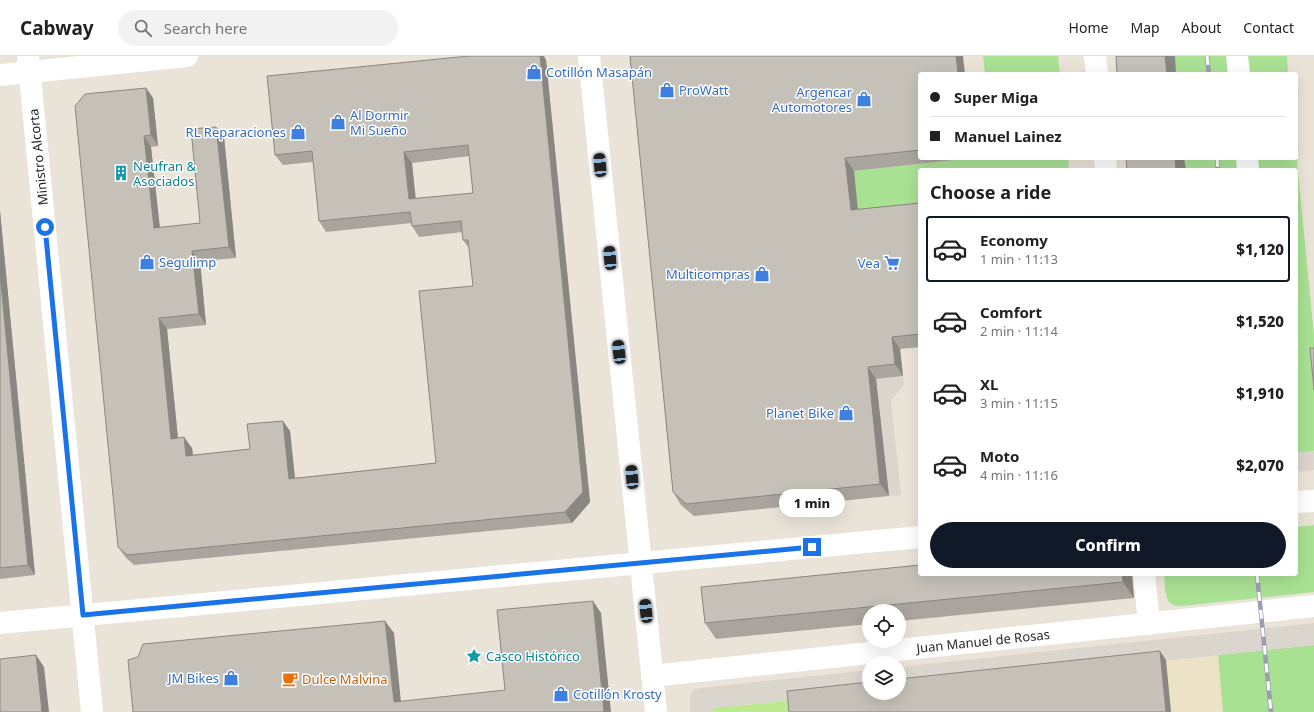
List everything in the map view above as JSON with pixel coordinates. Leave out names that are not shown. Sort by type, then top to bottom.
[{"type":"street","points":[[0,75],[29,64],[187,56]]},
{"type":"street","points":[[589,56],[656,712]]},
{"type":"street","points":[[1095,56],[1097,72]]},
{"type":"street","points":[[1237,56],[1239,72]]},
{"type":"street","name":"Ministro Alcorta","points":[[29,64],[92,712]]},
{"type":"street","points":[[1298,502],[1314,501]]},
{"type":"street","points":[[0,623],[918,537]]},
{"type":"street","points":[[1144,576],[1149,624]]},
{"type":"street","name":"Juan Manuel de Rosas","points":[[652,676],[1314,606]]},
{"type":"shaded area","points":[[903,376],[904,385],[891,400],[901,495],[889,496],[876,379]]},
{"type":"shaded area","points":[[1314,451],[1314,470],[1298,472],[1298,453]]},
{"type":"shaded area","points":[[1314,623],[1314,645],[906,688],[906,666]]},
{"type":"shaded area","points":[[1218,655],[1223,712],[795,712],[862,695],[862,700],[906,700],[906,688]]},
{"type":"shaded area","points":[[862,671],[862,693],[714,708],[714,712],[690,712],[690,696],[694,690],[700,688]]},
{"type":"green space","points":[[983,56],[1058,56],[1060,72],[985,72]]},
{"type":"green space","points":[[1125,56],[1230,56],[1232,72],[1127,72]]},
{"type":"green space","points":[[1243,56],[1287,56],[1288,72],[1245,72]]},
{"type":"green space","points":[[955,160],[1068,160],[1069,168],[918,168],[918,216],[859,223],[854,171]]},
{"type":"green space","points":[[1135,160],[1241,160],[1242,168],[1136,168]]},
{"type":"green space","points":[[1253,160],[1297,160],[1298,168],[1255,168]]},
{"type":"green space","points":[[1298,171],[1314,335],[1314,451],[1298,453]]},
{"type":"green space","points":[[1314,525],[1314,592],[1181,606],[1175,605],[1168,600],[1165,590],[1164,576],[1298,576],[1298,527]]},
{"type":"green space","points":[[1314,645],[1314,712],[1223,712],[1218,655]]},
{"type":"green space","points":[[793,700],[795,712],[714,712],[714,708]]},
{"type":"building","points":[[469,56],[540,56],[583,492],[565,512],[127,555],[118,547],[75,106],[85,94],[146,88],[151,135],[144,136],[154,228],[200,223],[191,129],[216,127],[229,247],[192,251],[199,314],[159,318],[171,439],[184,437],[186,456],[250,449],[247,424],[283,421],[289,479],[436,463],[419,291],[473,286],[468,240],[463,240],[461,221],[412,226],[410,212],[319,221],[312,151],[275,155],[267,76]],"holes":[[[468,145],[473,193],[409,199],[404,152]]]},
{"type":"building","points":[[630,56],[956,56],[958,72],[918,72],[918,150],[845,158],[851,210],[918,203],[918,334],[892,337],[895,364],[868,367],[880,484],[686,504],[673,492]]},
{"type":"building","points":[[1116,56],[1165,56],[1167,72],[1117,72]]},
{"type":"building","points":[[1126,160],[1175,160],[1176,168],[1127,168]]},
{"type":"building","points":[[0,273],[28,565],[0,568]]},
{"type":"building","points":[[1310,348],[1314,348],[1314,390]]},
{"type":"building","points":[[918,565],[918,576],[1122,576],[1123,582],[899,604],[862,604],[862,608],[705,623],[701,587]]},
{"type":"building","points":[[593,601],[604,712],[133,712],[128,660],[138,657],[143,644],[385,621],[394,702],[505,690],[497,610]]},
{"type":"building","points":[[1160,651],[1166,712],[789,712],[787,691],[862,683],[862,700],[906,700],[906,678]]},
{"type":"building","points":[[36,655],[42,712],[0,712],[0,659]]},
{"type":"railway","points":[[1207,56],[1209,72]]},
{"type":"railway","points":[[1217,160],[1218,168]]},
{"type":"railway","points":[[1257,576],[1271,712]]},
{"type":"place","name":"Cotillón Masapán","points":[[534,72]]},
{"type":"place","name":"ProWatt","points":[[667,90]]},
{"type":"place","name":"Argencar Automotores","points":[[864,99]]},
{"type":"place","name":"Al Dormir Mi Sueño","points":[[338,122]]},
{"type":"place","name":"RL Reparaciones","points":[[298,132]]},
{"type":"place","name":"Neufran & Asociados","points":[[121,173]]},
{"type":"place","name":"Segulimp","points":[[147,262]]},
{"type":"place","name":"Vea","points":[[892,263]]},
{"type":"place","name":"Multicompras","points":[[762,274]]},
{"type":"place","name":"Planet Bike","points":[[846,413]]},
{"type":"place","name":"Casco Histórico","points":[[474,656]]},
{"type":"place","name":"JM Bikes","points":[[231,678]]},
{"type":"place","name":"Dulce Malvina","points":[[290,679]]},
{"type":"place","name":"Cotillón Krosty","points":[[561,694]]},
{"type":"route","points":[[45,227],[83,615],[812,547]]}]
